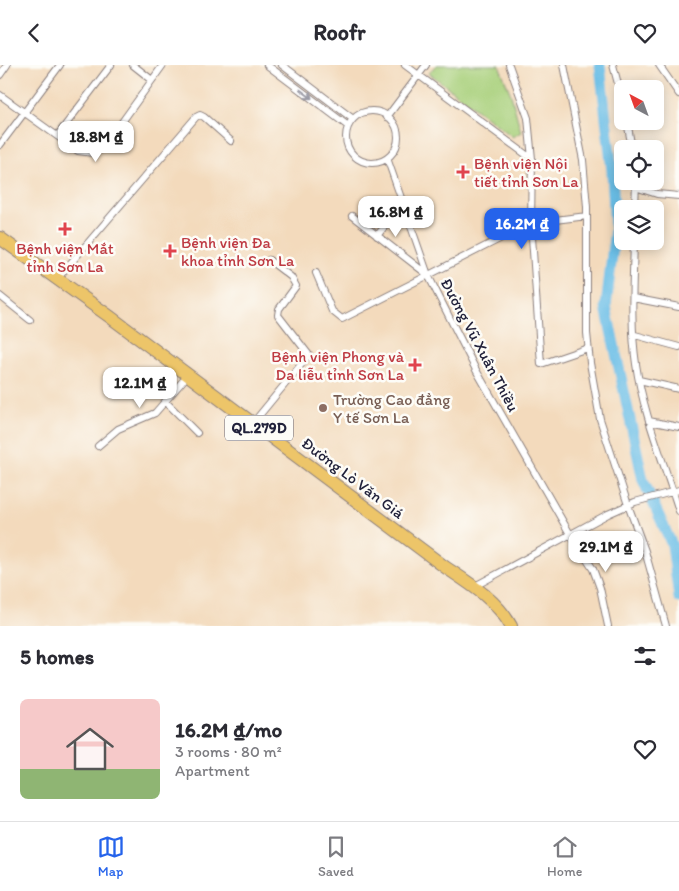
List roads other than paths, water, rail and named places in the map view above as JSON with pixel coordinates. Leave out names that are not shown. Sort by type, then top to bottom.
[{"type":"highway","name":"Đường Lò Văn Giá","points":[[0,238],[253,423],[445,567],[475,586],[494,604],[511,626]]},
{"type":"street","points":[[0,75],[7,65]]},
{"type":"street","points":[[0,145],[60,65]]},
{"type":"street","points":[[57,136],[111,65]]},
{"type":"street","points":[[134,65],[152,80]]},
{"type":"street","points":[[0,95],[78,151],[93,153],[104,147],[163,65]]},
{"type":"street","points":[[267,65],[348,126]]},
{"type":"street","points":[[282,65],[353,119]]},
{"type":"street","points":[[405,65],[532,159]]},
{"type":"street","points":[[387,117],[426,65]]},
{"type":"street","points":[[509,65],[528,118],[532,159],[531,223],[541,364],[588,348]]},
{"type":"street","points":[[564,65],[583,160],[586,216],[588,348],[600,419],[645,551],[666,626]]},
{"type":"street","points":[[613,65],[617,80]]},
{"type":"street","points":[[659,65],[679,94]]},
{"type":"street","points":[[368,111],[377,112],[387,117],[396,127],[397,144],[387,158],[371,163],[355,157],[346,143],[348,126],[353,119],[368,111]]},
{"type":"street","points":[[57,279],[196,117],[200,115],[204,117],[230,141]]},
{"type":"street","name":"Đường Vũ Xuân Thiều","points":[[387,158],[428,275],[476,370],[597,580],[608,626]]},
{"type":"street","points":[[649,190],[657,194],[679,196]]},
{"type":"street","points":[[377,236],[403,203]]},
{"type":"street","points":[[352,216],[428,275]]},
{"type":"street","points":[[316,273],[332,311],[342,319],[531,223],[586,216]]},
{"type":"street","points":[[634,250],[633,298],[636,364],[649,421],[679,511]]},
{"type":"street","points":[[253,423],[310,355],[278,315],[279,309],[296,286],[291,277],[269,260]]},
{"type":"street","points":[[0,296],[30,320]]},
{"type":"street","points":[[633,298],[679,307]]},
{"type":"street","points":[[634,335],[679,347]]},
{"type":"street","points":[[98,446],[118,429],[150,416],[166,402],[188,375]]},
{"type":"street","points":[[640,380],[679,389]]},
{"type":"street","points":[[166,402],[197,433]]},
{"type":"street","points":[[649,421],[679,427]]},
{"type":"street","points":[[475,586],[570,534],[628,505],[673,491]]},
{"type":"waterway","points":[[600,65],[612,171],[615,229],[606,307],[643,480],[672,545],[679,598]]},
{"type":"place","name":"Bệnh viện Nội tiết tỉnh Sơn La","points":[[463,172]]},
{"type":"place","name":"Bệnh viện Mắt tỉnh Sơn La","points":[[65,229]]},
{"type":"place","name":"Bệnh viện Đa khoa tỉnh Sơn La","points":[[170,251]]},
{"type":"place","name":"Bệnh viện Phong và Da liễu tỉnh Sơn La","points":[[415,365]]},
{"type":"place","name":"Trường Cao đẳng Y tế Sơn La","points":[[323,408]]}]
